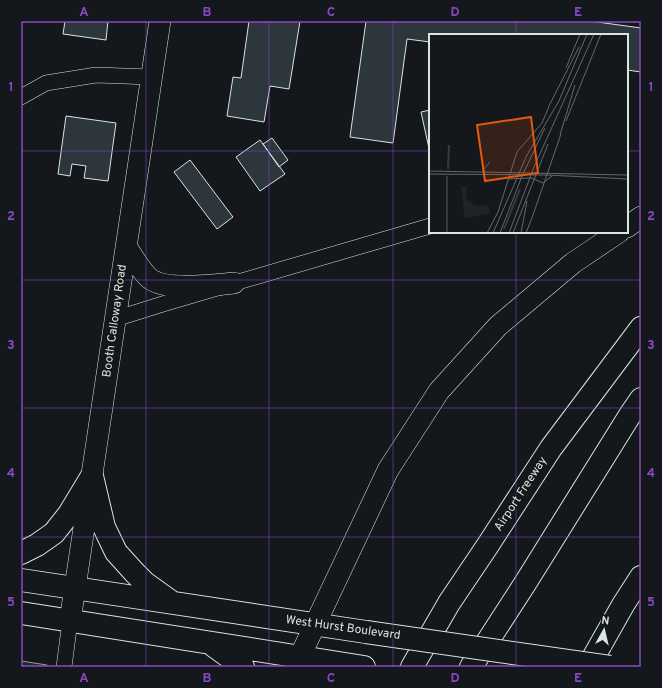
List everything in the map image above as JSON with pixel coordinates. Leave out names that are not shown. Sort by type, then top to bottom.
[{"type":"main road","name":"Booth Calloway Road","points":[[70,621],[160,21]]},
{"type":"main road","points":[[628,226],[641,218]]},
{"type":"main road","points":[[298,662],[388,470],[439,391],[498,326],[573,263],[618,233]]},
{"type":"main road","points":[[126,246],[140,269],[149,278],[159,283],[176,286],[195,286],[234,283]]},
{"type":"main road","name":"Airport Freeway","points":[[412,667],[449,603],[551,448],[641,328]]},
{"type":"main road","points":[[471,667],[641,399]]},
{"type":"main road","points":[[21,553],[37,545],[54,533],[69,514],[92,476]]},
{"type":"main road","points":[[92,476],[104,527],[116,552],[145,583],[172,603]]},
{"type":"main road","points":[[588,667],[622,605],[641,577]]},
{"type":"main road","name":"West Hurst Boulevard","points":[[21,580],[316,625],[610,667]]},
{"type":"main road","points":[[21,614],[210,643],[298,662],[361,667]]},
{"type":"main road","points":[[210,643],[242,667]]},
{"type":"street","points":[[21,97],[46,83],[96,75],[151,77]]},
{"type":"street","points":[[116,319],[429,226]]},
{"type":"street","points":[[64,667],[70,621]]},
{"type":"shaded area","points":[[21,661],[47,665],[47,667],[21,667]]},
{"type":"building","points":[[65,21],[108,21],[106,40],[63,34]]},
{"type":"building","points":[[249,21],[300,21],[289,89],[270,86],[264,122],[227,116],[233,77],[241,78]]},
{"type":"building","points":[[366,21],[590,21],[641,28],[641,72],[628,70],[628,34],[429,34],[429,42],[407,39],[393,143],[350,137]]},
{"type":"building","points":[[429,110],[429,148],[421,112]]},
{"type":"building","points":[[66,116],[116,123],[108,181],[84,178],[86,166],[72,164],[70,176],[58,174]]},
{"type":"building","points":[[272,138],[288,160],[279,167],[263,144]]},
{"type":"building","points":[[260,140],[285,174],[260,191],[236,157]]},
{"type":"building","points":[[190,160],[233,217],[217,229],[174,172]]}]
